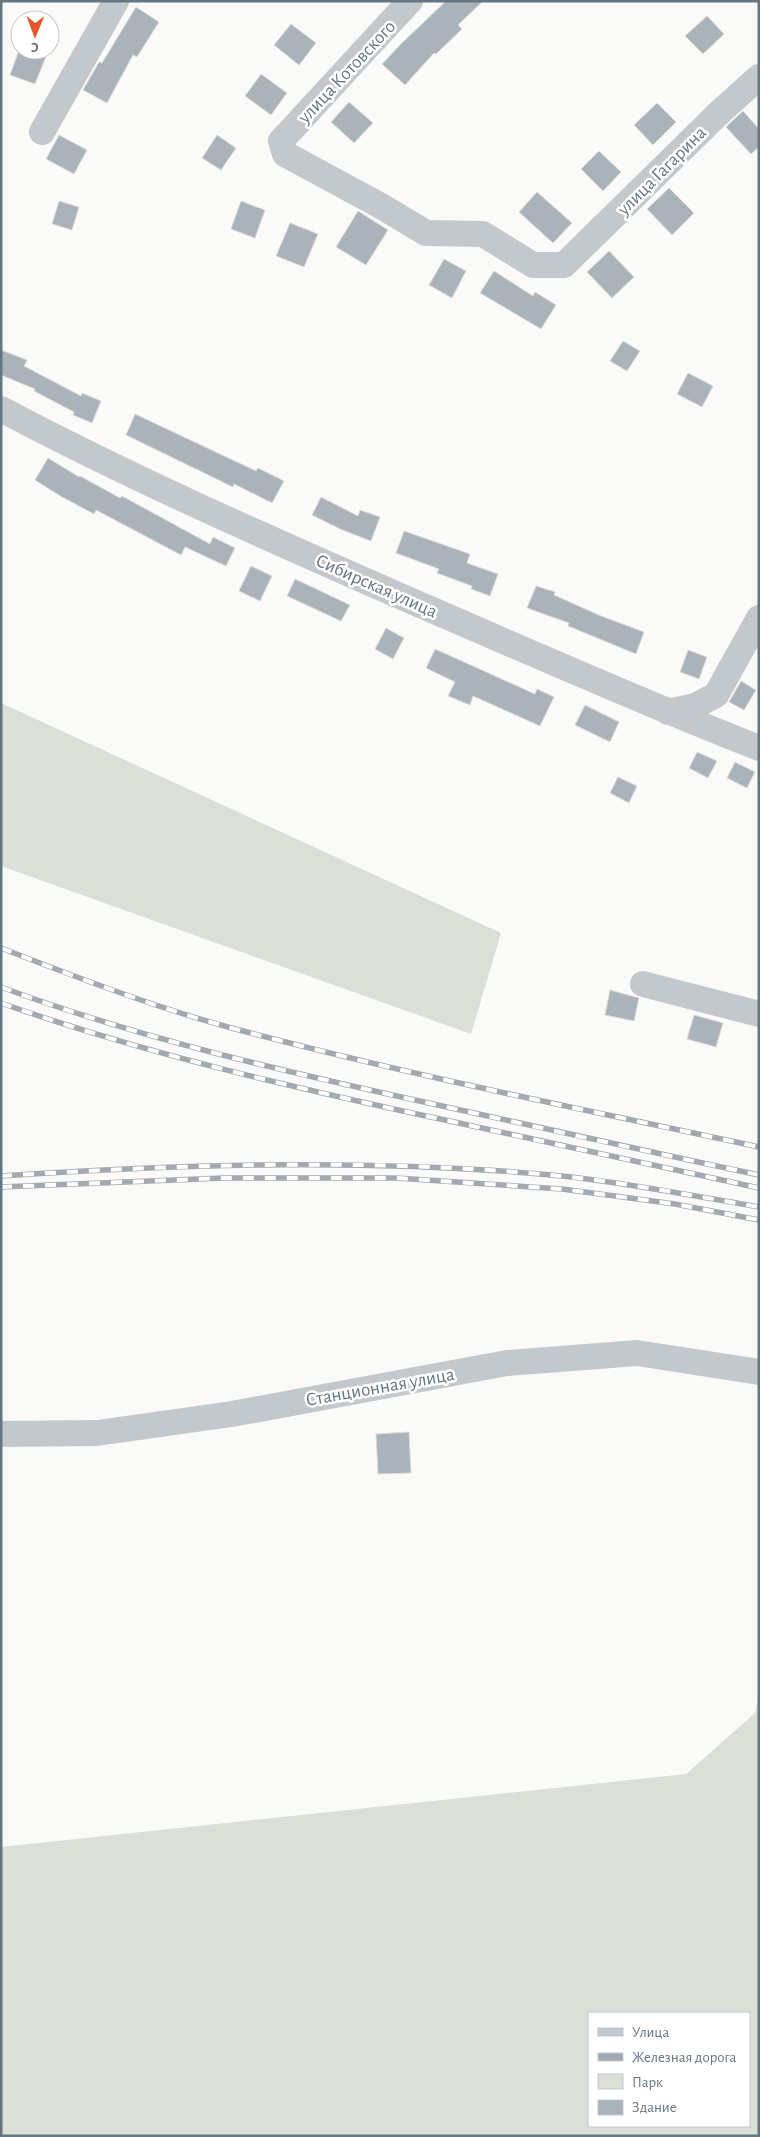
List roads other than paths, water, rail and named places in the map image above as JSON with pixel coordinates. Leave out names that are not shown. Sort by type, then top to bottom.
[{"type":"street","points":[[42,132],[116,1]]},
{"type":"street","name":"улица Котовского","points":[[410,1],[281,141],[285,154],[382,206],[426,233],[483,234],[533,265],[564,265]]},
{"type":"street","name":"улица Гагарина","points":[[564,265],[720,112],[759,77]]},
{"type":"street","name":"Сибирская улица","points":[[1,408],[65,443],[285,546],[668,712],[759,748]]},
{"type":"street","points":[[668,712],[695,706],[716,695],[759,618]]},
{"type":"street","points":[[643,984],[759,1014]]},
{"type":"street","name":"Станционная улица","points":[[1,1434],[97,1433],[232,1414],[507,1363],[637,1353],[759,1372]]},
{"type":"railway","points":[[1,948],[142,1000],[228,1027],[426,1076],[759,1147]]},
{"type":"railway","points":[[1,987],[107,1023],[269,1067],[759,1175]]},
{"type":"railway","points":[[1,1003],[110,1038],[221,1069],[389,1108],[759,1188]]},
{"type":"railway","points":[[1,1176],[212,1166],[352,1165],[422,1167],[562,1176],[661,1190],[759,1207]]},
{"type":"railway","points":[[1,1187],[224,1178],[396,1178],[562,1189],[675,1204],[759,1220]]}]
